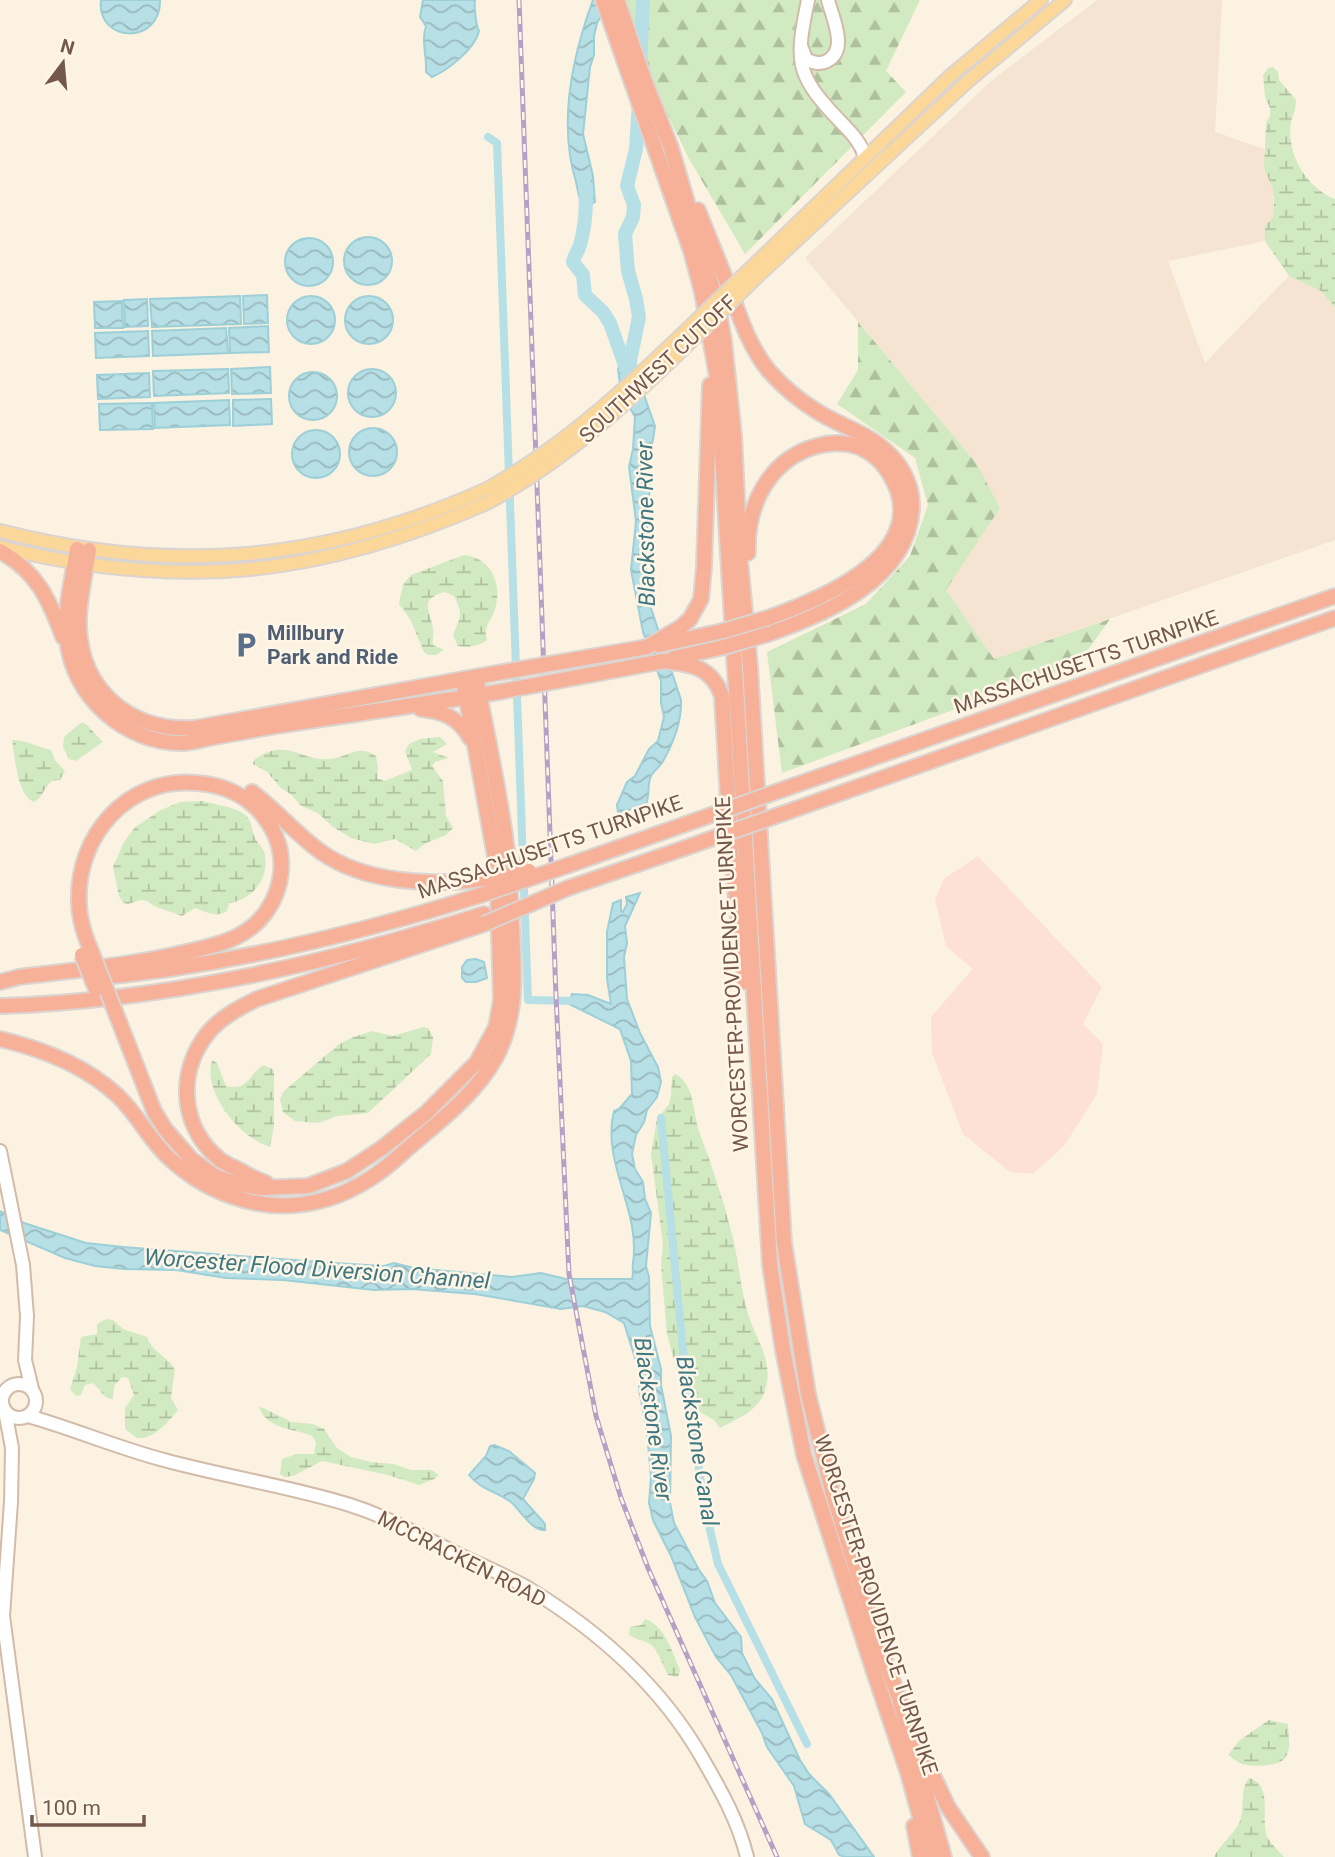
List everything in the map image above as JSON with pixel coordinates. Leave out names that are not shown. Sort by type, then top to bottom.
[{"type":"highway","points":[[603,0],[636,79]]},
{"type":"highway","points":[[617,0],[636,79]]},
{"type":"highway","name":"WORCESTER-PROVIDENCE TURNPIKE","points":[[636,79],[717,303],[724,341],[734,436],[740,559],[750,667],[784,1243],[808,1394],[821,1453],[852,1559],[899,1698],[944,1857]]},
{"type":"highway","points":[[0,549],[27,570],[40,585],[53,607],[86,691],[98,706],[134,733],[165,743],[187,743],[280,725],[406,708],[664,660],[679,660],[768,634],[838,604],[891,563],[900,551],[911,518],[911,494],[903,470],[879,445],[806,404],[780,382],[761,360],[741,320],[688,185],[663,149]]},
{"type":"highway","name":"WORCESTER-PROVIDENCE TURNPIKE","points":[[663,149],[691,251],[714,353],[723,447],[770,1265],[795,1416],[815,1493],[908,1773],[931,1857]]},
{"type":"highway","points":[[672,638],[696,609],[703,586],[710,370],[714,353]]},
{"type":"highway","points":[[82,557],[79,624],[85,663],[94,681],[107,698],[131,715],[153,725],[195,728],[647,647],[672,638],[723,631],[768,618],[801,606],[839,587],[871,566],[883,555],[896,531],[900,510],[899,495],[893,479],[884,465],[858,447],[840,443],[812,447],[784,462],[761,490],[748,541],[750,667]]},
{"type":"highway","points":[[70,655],[66,638],[67,617],[82,557]]},
{"type":"highway","name":"MASSACHUSETTS TURNPIKE","points":[[0,984],[149,972],[266,953],[350,934],[481,895],[569,865],[1335,596]]},
{"type":"highway","name":"MASSACHUSETTS TURNPIKE","points":[[0,1006],[126,996],[287,969],[484,919],[1335,618]]},
{"type":"highway","points":[[679,660],[709,674],[719,687],[724,705],[731,851],[753,1099],[761,1137]]},
{"type":"highway","points":[[0,1039],[48,1053],[97,1079],[118,1096],[169,1158],[207,1186],[233,1197],[255,1202],[303,1204],[346,1193],[379,1174],[467,1096],[491,1065],[510,1025],[515,982],[506,841],[470,678]]},
{"type":"highway","points":[[473,696],[474,745],[497,868],[502,986],[496,1027],[477,1062],[418,1120],[382,1148],[347,1171],[308,1186],[261,1188],[216,1177],[191,1159],[165,1129],[71,917],[72,867],[83,837],[101,811],[120,795],[142,783],[169,775],[184,773],[228,780],[246,788],[322,853],[350,867],[413,880],[482,880],[569,865]]},
{"type":"highway","points":[[406,708],[436,711],[449,716],[460,723],[474,745]]},
{"type":"highway","points":[[0,984],[19,977],[155,960],[217,944],[246,931],[270,906],[282,867],[277,837],[261,813],[250,801],[237,793],[219,786],[191,782],[148,789],[122,805],[100,827],[82,866],[79,905],[87,954]]},
{"type":"highway","points":[[295,1187],[260,1181],[219,1159],[193,1125],[186,1096],[187,1080],[197,1051],[209,1032],[229,1014],[257,999],[484,919]]},
{"type":"highway","points":[[111,1011],[149,1116],[184,1169]]},
{"type":"highway","points":[[874,1672],[904,1780],[920,1857]]},
{"type":"highway","points":[[899,1698],[948,1807],[982,1857]]},
{"type":"main road","name":"SOUTHWEST CUTOFF","points":[[0,531],[82,557],[159,573],[262,569],[324,559],[388,542],[529,479],[588,437],[634,396],[865,157],[993,39],[1041,0]]},
{"type":"main road","name":"SOUTHWEST CUTOFF","points":[[756,270],[1004,50],[1065,0]]},
{"type":"main road","points":[[993,39],[1004,50]]},
{"type":"main road","name":"SOUTHWEST CUTOFF","points":[[0,549],[82,557]]},
{"type":"street","points":[[808,0],[801,35],[801,51],[811,61],[826,62],[836,53],[839,43],[828,0]]},
{"type":"street","points":[[801,35],[801,68],[810,87],[857,139],[865,157]]},
{"type":"street","points":[[0,1151],[19,1243],[27,1313],[25,1360],[35,1409],[27,1416],[8,1454]]},
{"type":"street","points":[[25,1360],[13,1385],[2,1396],[11,1502],[3,1616],[35,1857]]},
{"type":"street","points":[[13,1385],[23,1384],[34,1394]]},
{"type":"street","name":"MCCRACKEN ROAD","points":[[34,1394],[59,1424]]},
{"type":"street","points":[[5,1411],[14,1418],[27,1416]]},
{"type":"street","name":"MCCRACKEN ROAD","points":[[27,1416],[59,1424],[116,1447],[310,1493],[359,1508],[404,1525],[526,1587],[610,1646],[644,1678],[688,1733],[727,1802],[747,1857]]},
{"type":"shaded area","points":[[1097,0],[1222,0],[1215,132],[1264,149],[1264,167],[1273,190],[1273,217],[1265,226],[1265,241],[1168,261],[1205,363],[1289,276],[1321,291],[1335,308],[1335,540],[994,659],[946,590],[1000,508],[977,464],[805,258],[991,81]]},
{"type":"shaded area","points":[[978,856],[1102,987],[1083,1024],[1103,1044],[1097,1094],[1064,1146],[1033,1174],[1010,1172],[963,1134],[932,1053],[931,1017],[973,969],[946,946],[935,899],[944,879]]},
{"type":"green space","points":[[625,0],[920,0],[886,71],[906,92],[745,254],[688,157],[661,101]]},
{"type":"green space","points":[[1273,67],[1278,72],[1279,80],[1296,100],[1290,134],[1300,168],[1315,187],[1335,199],[1335,308],[1321,291],[1289,276],[1265,241],[1265,226],[1273,217],[1274,198],[1264,167],[1266,123],[1270,108],[1265,97],[1263,75],[1268,68]]},
{"type":"green space","points":[[858,322],[977,464],[1000,508],[946,590],[994,659],[1110,619],[1078,664],[782,773],[767,652],[866,604],[910,556],[928,505],[915,458],[837,404],[858,370]]},
{"type":"green space","points":[[464,555],[481,561],[493,574],[496,582],[497,600],[487,627],[487,640],[473,646],[458,646],[453,635],[460,612],[454,596],[445,592],[431,598],[428,606],[433,628],[433,645],[444,650],[436,655],[428,655],[424,652],[410,619],[399,604],[403,584],[411,575]]},
{"type":"green space","points":[[82,722],[103,742],[76,761],[69,759],[63,747],[64,737]]},
{"type":"green space","points":[[440,737],[447,744],[433,752],[449,758],[435,762],[432,766],[443,781],[446,816],[453,828],[446,835],[426,843],[416,851],[395,839],[374,844],[351,838],[319,814],[300,805],[267,772],[253,764],[254,760],[265,753],[275,750],[319,759],[364,751],[376,756],[377,778],[384,781],[412,770],[405,751],[409,744],[420,739]]},
{"type":"green space","points":[[12,740],[51,750],[55,760],[65,771],[60,780],[51,782],[34,802],[28,798],[20,784]]},
{"type":"green space","points":[[203,801],[233,809],[248,818],[255,838],[263,850],[265,861],[265,870],[258,886],[246,897],[229,903],[227,911],[219,914],[195,908],[182,916],[147,901],[123,903],[113,867],[124,842],[135,827],[161,810],[180,802]]},
{"type":"green space","points":[[428,1028],[433,1037],[431,1054],[368,1113],[337,1116],[319,1123],[295,1121],[283,1112],[280,1100],[283,1092],[338,1045],[372,1031],[393,1036]]},
{"type":"green space","points":[[212,1060],[217,1063],[226,1086],[245,1084],[264,1065],[274,1070],[274,1126],[270,1147],[247,1134],[226,1112],[213,1086],[210,1073]]},
{"type":"green space","points":[[675,1074],[686,1084],[692,1099],[699,1131],[735,1248],[746,1307],[767,1365],[767,1383],[761,1400],[750,1411],[720,1428],[714,1420],[693,1408],[679,1379],[667,1334],[661,1265],[663,1244],[651,1154],[657,1119],[669,1104],[672,1077]]},
{"type":"green space","points":[[106,1319],[113,1320],[123,1329],[147,1337],[175,1369],[171,1398],[178,1410],[160,1429],[149,1436],[137,1438],[125,1429],[125,1408],[134,1395],[128,1378],[122,1377],[114,1386],[113,1399],[106,1397],[92,1383],[85,1385],[81,1395],[76,1396],[70,1389],[77,1367],[81,1337],[97,1334],[97,1324]]},
{"type":"green space","points":[[259,1406],[292,1422],[313,1424],[324,1429],[337,1448],[351,1457],[394,1464],[411,1470],[432,1470],[439,1475],[419,1485],[388,1475],[322,1461],[293,1476],[284,1477],[280,1474],[282,1459],[297,1454],[314,1454],[316,1442],[312,1436],[273,1423],[262,1414]]},
{"type":"green space","points":[[645,1619],[658,1627],[667,1640],[680,1670],[678,1677],[668,1675],[650,1644],[629,1634],[630,1627],[641,1625]]},
{"type":"green space","points":[[1269,1720],[1288,1724],[1288,1750],[1282,1761],[1247,1765],[1228,1755],[1240,1740]]},
{"type":"green space","points":[[1249,1778],[1261,1787],[1267,1836],[1284,1857],[1214,1857],[1240,1821],[1244,1788]]},
{"type":"water","points":[[101,0],[160,0],[158,15],[150,25],[140,32],[129,33],[108,25],[102,14]]},
{"type":"water","points":[[423,0],[475,0],[479,31],[472,45],[460,58],[432,77],[426,72],[426,26],[420,17]]},
{"type":"water","points":[[593,0],[610,0],[597,23],[590,67],[583,134],[593,176],[595,202],[588,206],[582,203],[580,198],[571,160],[568,114],[579,44]]},
{"type":"water","points":[[368,237],[385,244],[392,261],[385,278],[368,285],[351,278],[344,261],[351,244]]},
{"type":"water","points":[[309,238],[326,245],[333,262],[326,279],[309,286],[292,279],[285,262],[292,245]]},
{"type":"water","points":[[267,295],[268,323],[244,324],[243,296]]},
{"type":"water","points":[[240,296],[241,324],[152,327],[150,299]]},
{"type":"water","points":[[311,296],[328,303],[335,320],[328,337],[311,344],[294,337],[287,320],[294,303]]},
{"type":"water","points":[[369,296],[386,303],[393,320],[386,337],[369,344],[352,337],[345,320],[352,303]]},
{"type":"water","points":[[147,299],[148,326],[125,327],[124,300]]},
{"type":"water","points":[[122,301],[123,328],[95,328],[94,302]]},
{"type":"water","points":[[268,326],[269,352],[230,353],[229,328]]},
{"type":"water","points":[[226,328],[228,353],[153,356],[152,331]]},
{"type":"water","points":[[148,331],[149,356],[96,358],[95,333]]},
{"type":"water","points":[[635,349],[636,372],[655,426],[647,459],[650,486],[645,558],[650,605],[681,700],[681,708],[670,748],[650,779],[646,804],[621,813],[618,812],[617,805],[627,782],[635,776],[649,749],[658,741],[664,717],[661,681],[643,632],[631,570],[636,521],[629,467],[635,417],[621,391],[618,369],[622,357],[629,350]]},
{"type":"water","points":[[270,367],[271,393],[232,394],[231,369]]},
{"type":"water","points":[[228,369],[229,393],[154,396],[153,371]]},
{"type":"water","points":[[372,369],[389,376],[396,393],[389,410],[372,417],[355,410],[348,393],[355,376]]},
{"type":"water","points":[[313,372],[330,379],[337,396],[330,413],[313,420],[296,413],[289,396],[296,379]]},
{"type":"water","points":[[149,373],[150,397],[98,399],[97,375]]},
{"type":"water","points":[[271,399],[272,424],[233,426],[233,400]]},
{"type":"water","points":[[229,400],[230,425],[155,428],[154,403]]},
{"type":"water","points":[[152,403],[153,429],[100,430],[99,404]]},
{"type":"water","points":[[373,428],[390,435],[397,452],[390,469],[373,476],[356,469],[349,452],[356,435]]},
{"type":"water","points":[[316,430],[333,437],[340,454],[333,471],[316,478],[299,471],[292,454],[299,437]]},
{"type":"water","name":"Worcester Flood Diversion Channel","points":[[640,893],[625,926],[627,999],[640,1033],[658,1067],[661,1082],[657,1097],[647,1110],[636,1135],[632,1154],[651,1213],[646,1266],[649,1277],[650,1326],[661,1369],[661,1385],[671,1436],[670,1503],[674,1523],[707,1581],[715,1603],[741,1637],[742,1653],[755,1679],[772,1699],[800,1760],[809,1774],[829,1794],[874,1857],[839,1855],[831,1840],[805,1824],[794,1786],[767,1747],[731,1675],[716,1657],[695,1617],[671,1556],[653,1520],[649,1503],[651,1477],[639,1389],[640,1374],[624,1323],[605,1312],[583,1306],[561,1309],[475,1294],[411,1289],[374,1290],[283,1280],[226,1278],[176,1270],[95,1266],[65,1258],[0,1230],[0,1211],[24,1223],[86,1243],[123,1247],[333,1263],[384,1266],[394,1263],[414,1268],[512,1277],[541,1273],[566,1279],[632,1279],[632,1224],[616,1168],[611,1130],[614,1111],[632,1094],[631,1061],[620,1029],[569,1004],[572,994],[588,995],[611,1004],[607,979],[607,932],[613,903],[621,900],[623,912],[627,904],[626,897]]},
{"type":"water","points":[[467,960],[484,962],[487,978],[466,982],[462,978],[462,967]]},
{"type":"water","points":[[490,1446],[509,1451],[535,1473],[523,1499],[545,1524],[545,1530],[536,1527],[511,1502],[478,1484],[469,1475],[486,1456]]},
{"type":"waterway","name":"Blackstone River","points":[[640,65],[643,0]]},
{"type":"waterway","name":"Blackstone River","points":[[629,366],[639,317],[628,271],[625,234],[633,217],[634,205],[627,186],[636,149],[639,103]]},
{"type":"waterway","points":[[488,137],[497,143],[528,1000],[578,1001]]},
{"type":"waterway","name":"Blackstone River","points":[[585,185],[583,231],[573,262],[583,275],[585,295],[603,312],[610,323],[627,371]]},
{"type":"waterway","name":"Blackstone Canal","points":[[661,1118],[687,1393],[705,1508],[718,1564],[807,1744]]},
{"type":"railway","points":[[519,0],[569,1274],[596,1416],[621,1498],[648,1568],[777,1857]]},
{"type":"place","name":"Millbury Park and Ride","points":[[246,645]]}]
